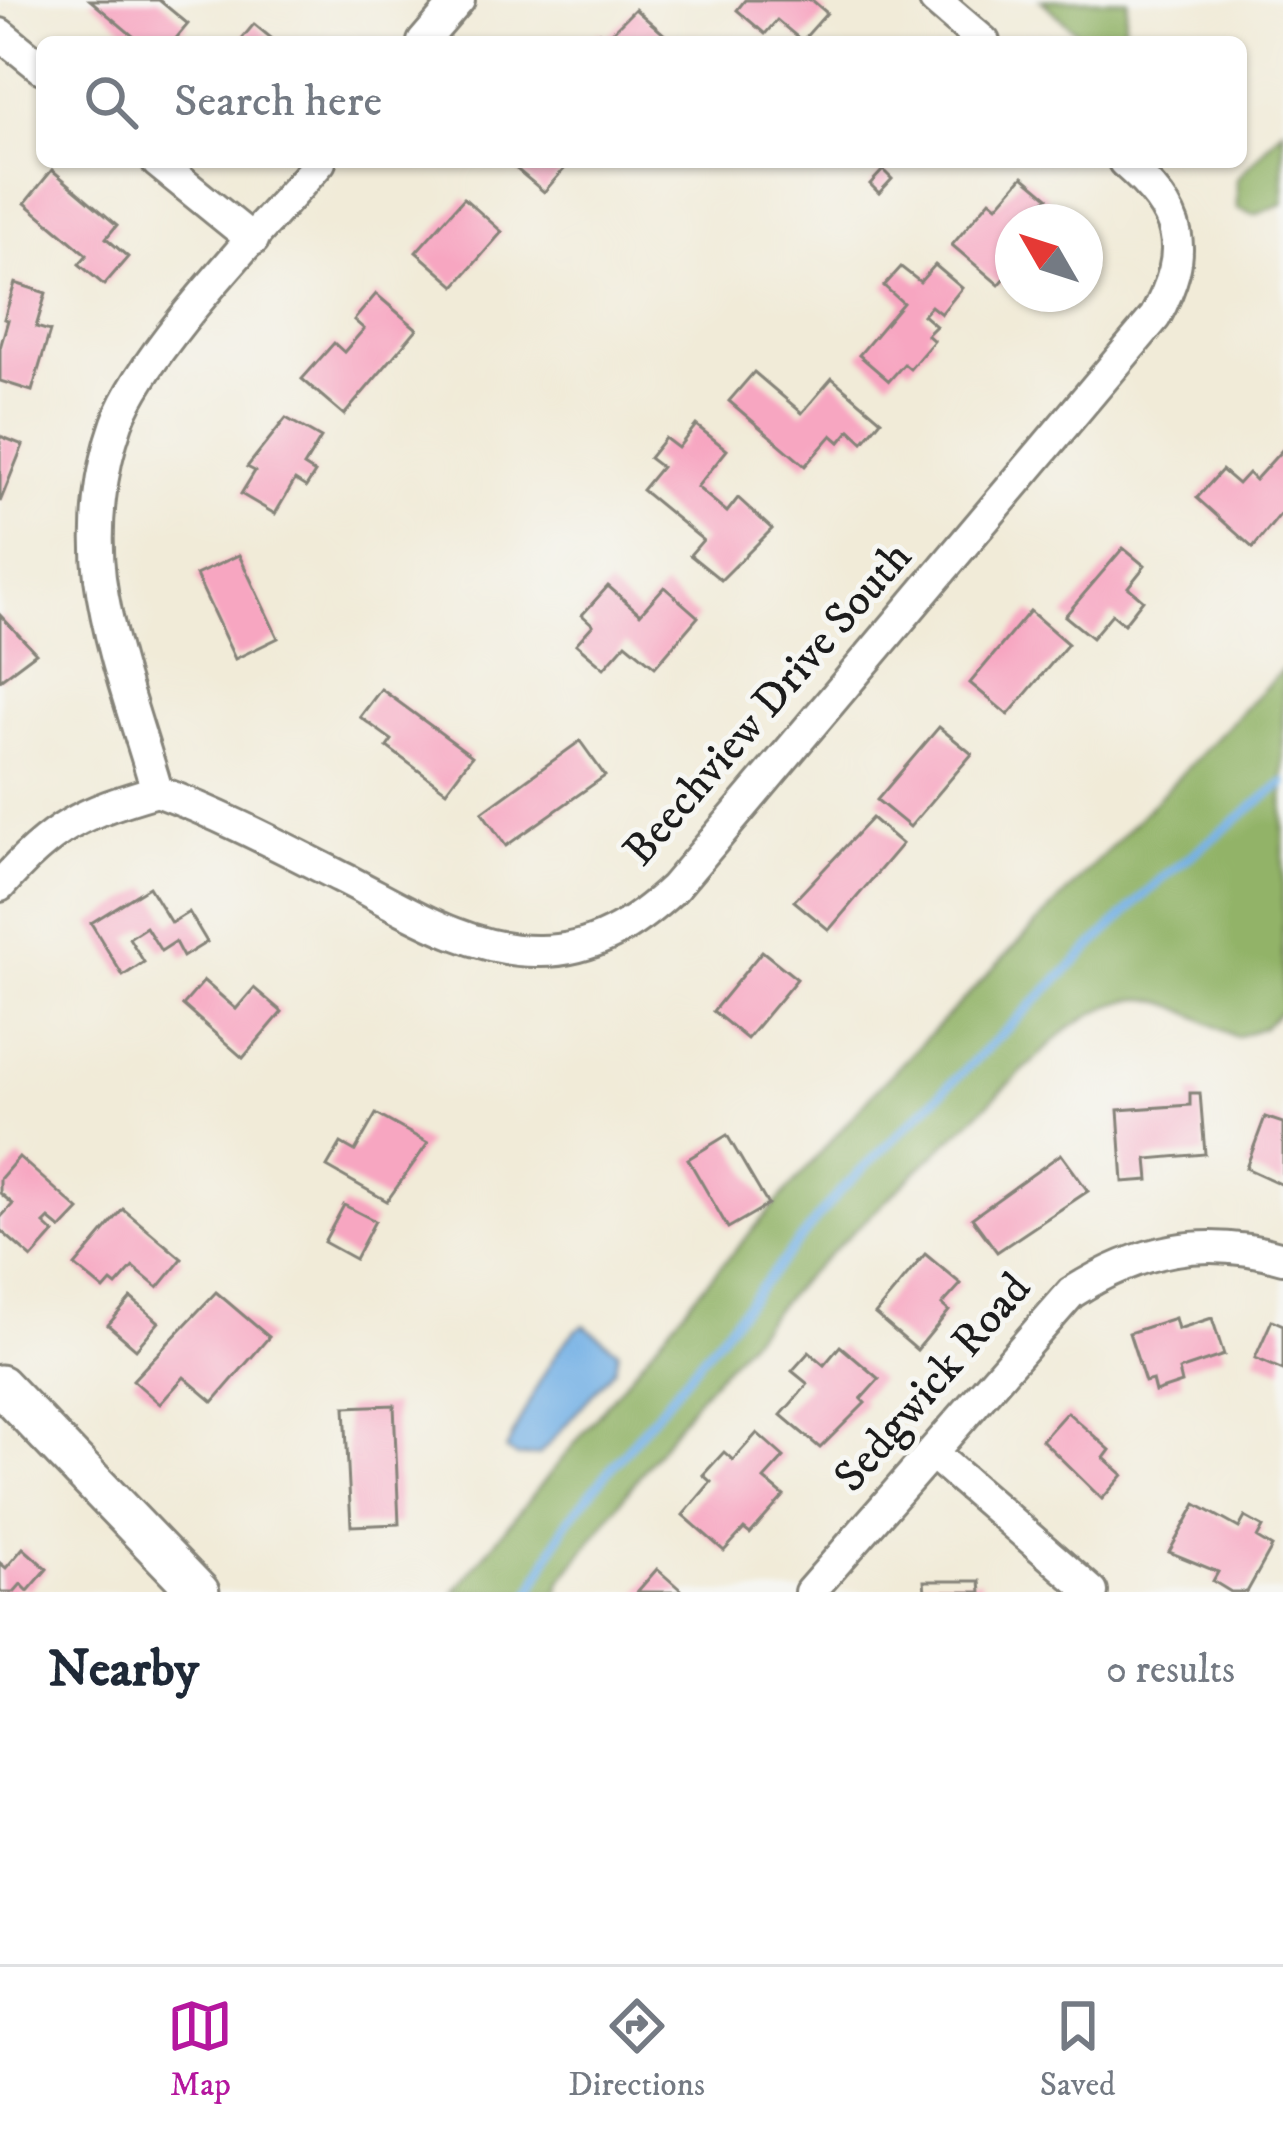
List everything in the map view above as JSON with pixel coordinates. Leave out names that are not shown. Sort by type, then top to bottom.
[{"type":"main road","points":[[0,1384],[199,1592]]},
{"type":"street","points":[[428,36],[459,0]]},
{"type":"street","points":[[935,0],[977,36]]},
{"type":"street","points":[[0,34],[36,63]]},
{"type":"street","points":[[164,168],[253,240]]},
{"type":"street","points":[[0,886],[57,829],[87,811],[157,791],[115,655],[100,574],[99,502],[118,420],[161,350],[315,168]]},
{"type":"street","name":"Beechview Drive South","points":[[157,791],[207,810],[470,938],[538,952],[602,940],[640,919],[674,888],[1160,308],[1180,261],[1179,243],[1160,199],[1130,168]]},
{"type":"street","name":"Sedgwick Road","points":[[810,1592],[1039,1324],[1071,1293],[1112,1267],[1155,1251],[1202,1244],[1283,1258]]},
{"type":"street","points":[[932,1453],[1092,1592]]},
{"type":"green space","points":[[1041,0],[1128,0],[1125,25],[1118,36],[1081,36]]},
{"type":"green space","points":[[1283,128],[1283,204],[1255,215],[1237,208],[1237,179]]},
{"type":"green space","points":[[1283,669],[1283,1009],[1262,1028],[1236,1037],[1169,1004],[1135,999],[1094,1013],[1067,1029],[798,1284],[696,1400],[560,1582],[559,1592],[454,1592],[693,1298],[875,1091]]},
{"type":"water","points":[[584,1325],[618,1351],[615,1368],[539,1455],[518,1457],[506,1450],[530,1400],[562,1345]]},
{"type":"building","points":[[90,0],[159,0],[188,24],[178,36],[133,36]]},
{"type":"building","points":[[745,0],[812,0],[827,13],[806,36],[796,36],[777,20],[765,34],[737,10]]},
{"type":"building","points":[[635,9],[666,36],[608,36]]},
{"type":"building","points":[[254,24],[269,36],[244,36]]},
{"type":"building","points":[[515,168],[565,168],[544,192]]},
{"type":"building","points":[[52,170],[117,225],[106,238],[128,257],[104,285],[79,264],[87,255],[25,203]]},
{"type":"building","points":[[883,170],[892,179],[879,193],[870,184]]},
{"type":"building","points":[[1023,176],[1048,197],[1042,204],[999,204]]},
{"type":"building","points":[[464,198],[502,232],[455,286],[416,252]]},
{"type":"building","points":[[990,200],[995,204],[995,282],[952,245]]},
{"type":"building","points":[[935,265],[962,288],[941,314],[931,306],[923,315],[936,326],[927,335],[934,341],[910,369],[904,364],[889,381],[859,355],[903,303],[884,286],[901,267],[920,282]]},
{"type":"building","points":[[15,283],[46,293],[36,327],[50,331],[32,391],[0,381],[0,348],[8,320],[4,319]]},
{"type":"building","points":[[376,294],[417,329],[344,415],[302,379],[334,343],[344,352],[364,329],[354,320]]},
{"type":"building","points":[[754,372],[802,413],[832,378],[881,420],[863,442],[850,430],[840,442],[832,435],[805,466],[729,401]]},
{"type":"building","points":[[286,418],[321,438],[304,466],[315,473],[306,487],[295,480],[275,514],[241,494],[255,471],[247,467]]},
{"type":"building","points":[[696,425],[727,450],[697,487],[727,512],[738,498],[772,529],[721,580],[690,555],[703,540],[642,490],[661,467],[649,458],[665,438],[678,448]]},
{"type":"building","points":[[0,436],[23,445],[0,502]]},
{"type":"building","points":[[1283,449],[1283,511],[1253,548],[1197,498],[1222,470],[1238,484],[1248,473],[1255,480]]},
{"type":"building","points":[[1123,548],[1145,566],[1128,587],[1143,600],[1124,624],[1112,614],[1092,638],[1065,616]]},
{"type":"building","points":[[239,555],[278,638],[235,659],[196,575]]},
{"type":"building","points":[[608,586],[640,614],[664,587],[698,617],[655,667],[626,643],[604,668],[576,644],[593,625],[582,615]]},
{"type":"building","points":[[1030,611],[1068,644],[1008,715],[970,683]]},
{"type":"building","points":[[0,615],[36,653],[0,680]]},
{"type":"building","points":[[381,689],[472,756],[446,791],[387,747],[392,740],[360,717]]},
{"type":"building","points":[[939,727],[972,754],[910,827],[877,800]]},
{"type":"building","points":[[580,741],[605,776],[506,846],[482,812]]},
{"type":"building","points":[[872,818],[902,844],[829,930],[794,901]]},
{"type":"building","points":[[149,887],[171,923],[189,912],[207,942],[183,957],[175,942],[161,951],[146,927],[129,938],[144,962],[123,976],[91,923]]},
{"type":"building","points":[[762,951],[797,979],[747,1039],[713,1011]]},
{"type":"building","points":[[204,981],[236,1009],[254,988],[282,1012],[243,1058],[183,1005]]},
{"type":"building","points":[[1190,1093],[1200,1093],[1205,1154],[1147,1159],[1149,1180],[1123,1182],[1118,1110],[1190,1105]]},
{"type":"building","points":[[376,1114],[428,1143],[387,1201],[327,1167],[341,1143],[355,1151]]},
{"type":"building","points":[[1265,1117],[1283,1123],[1283,1185],[1246,1168]]},
{"type":"building","points":[[727,1135],[768,1205],[728,1228],[688,1159]]},
{"type":"building","points":[[1061,1154],[1088,1191],[997,1252],[972,1218]]},
{"type":"building","points":[[19,1157],[79,1210],[61,1229],[49,1219],[44,1224],[54,1233],[32,1258],[0,1230],[0,1218],[13,1204],[0,1193],[0,1179]]},
{"type":"building","points":[[344,1205],[375,1221],[355,1259],[324,1242]]},
{"type":"building","points":[[123,1209],[182,1259],[158,1288],[133,1267],[116,1286],[111,1282],[104,1290],[75,1266]]},
{"type":"building","points":[[925,1254],[961,1284],[942,1305],[949,1311],[917,1350],[875,1314]]},
{"type":"building","points":[[216,1292],[269,1337],[213,1402],[184,1377],[160,1404],[133,1380]]},
{"type":"building","points":[[131,1298],[159,1322],[136,1349],[108,1325]]},
{"type":"building","points":[[1175,1318],[1178,1329],[1212,1318],[1224,1355],[1179,1370],[1182,1383],[1155,1392],[1152,1380],[1145,1382],[1129,1333]]},
{"type":"building","points":[[1272,1320],[1283,1325],[1283,1370],[1255,1358]]},
{"type":"building","points":[[840,1346],[879,1379],[861,1399],[865,1403],[820,1448],[781,1415],[808,1384],[792,1371],[809,1352],[824,1365]]},
{"type":"building","points":[[394,1405],[399,1524],[351,1526],[345,1407]]},
{"type":"building","points":[[1067,1412],[1110,1450],[1104,1458],[1123,1475],[1102,1499],[1042,1440]]},
{"type":"building","points":[[757,1433],[784,1457],[764,1479],[784,1496],[750,1534],[744,1529],[724,1551],[683,1515],[711,1482],[703,1475],[724,1452],[733,1460]]},
{"type":"building","points":[[1196,1504],[1239,1528],[1245,1517],[1263,1527],[1257,1538],[1272,1547],[1247,1592],[1231,1592],[1213,1581],[1218,1572],[1169,1552]]},
{"type":"building","points":[[23,1548],[47,1569],[28,1591],[21,1584],[14,1592],[0,1592],[0,1563],[6,1568]]},
{"type":"building","points":[[657,1569],[683,1592],[637,1592]]},
{"type":"building","points":[[924,1581],[980,1581],[981,1592],[925,1592]]},
{"type":"waterway","points":[[531,1592],[566,1523],[839,1192],[1161,879],[1283,783]]}]
